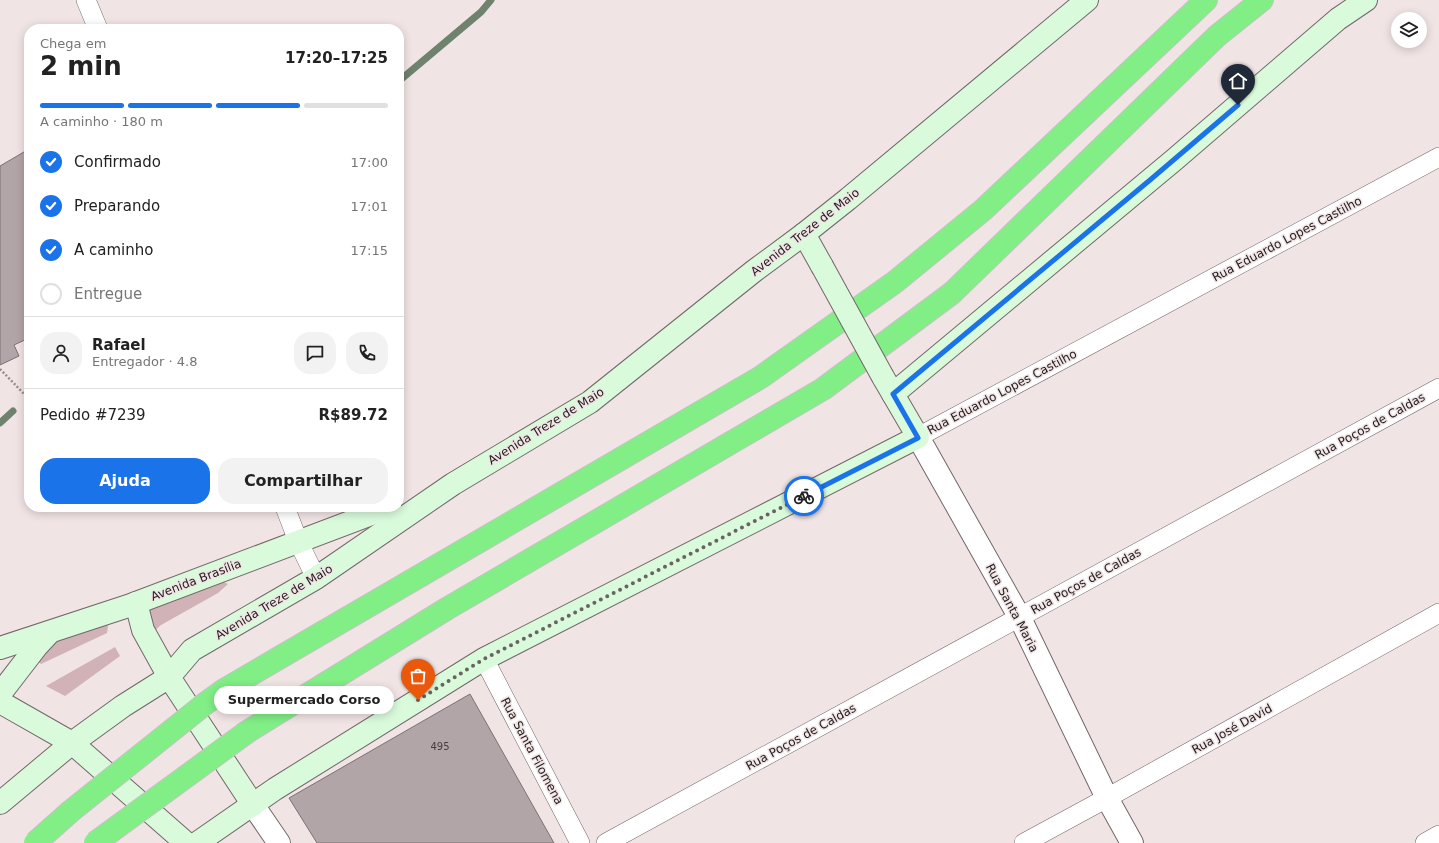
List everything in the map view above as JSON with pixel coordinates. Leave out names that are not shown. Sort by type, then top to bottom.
[{"type":"highway","points":[[35,843],[71,811],[224,690],[761,377],[895,282],[983,210],[1206,0]]},
{"type":"highway","points":[[95,843],[247,732],[448,608],[823,389],[952,293],[1217,36],[1262,0]]},
{"type":"main road","name":"Avenida Treze de Maio","points":[[0,803],[72,743],[123,706],[169,677],[192,650],[316,578],[453,484],[590,402],[754,271],[848,200],[1087,0]]},
{"type":"main road","points":[[888,386],[1168,165],[1338,19],[1366,0]]},
{"type":"main road","name":"Rua Santa Maria","points":[[804,234],[918,438]]},
{"type":"main road","name":"Rua Eduardo Lopes Castilho","points":[[197,843],[275,789],[484,659],[918,438]]},
{"type":"main road","points":[[404,502],[453,484]]},
{"type":"main road","name":"Avenida Brasília","points":[[0,648],[136,603],[376,512]]},
{"type":"main road","points":[[136,603],[143,630],[169,677],[253,805]]},
{"type":"main road","points":[[0,694],[37,646],[51,631]]},
{"type":"main road","points":[[0,702],[72,743],[186,843]]},
{"type":"street","points":[[86,0],[96,24]]},
{"type":"street","name":"Rua Eduardo Lopes Castilho","points":[[918,438],[1439,157]]},
{"type":"street","name":"Rua Poços de Caldas","points":[[606,843],[1439,388]]},
{"type":"street","name":"Rua Santa Maria","points":[[918,438],[1020,618],[1107,798],[1132,843]]},
{"type":"street","points":[[287,512],[298,541],[316,578]]},
{"type":"street","name":"Rua José David","points":[[1024,843],[1439,613]]},
{"type":"street","name":"Rua Santa Filomena","points":[[484,659],[580,843]]},
{"type":"street","points":[[253,805],[279,843]]},
{"type":"street","points":[[1425,843],[1439,835]]},
{"type":"path","points":[[0,369],[24,394]]},
{"type":"shaded area","points":[[222,581],[228,584],[218,593],[161,625],[153,632],[147,604]]},
{"type":"shaded area","points":[[106,622],[108,626],[107,633],[41,664],[37,661],[35,649]]},
{"type":"shaded area","points":[[115,647],[120,656],[65,696],[46,686]]},
{"type":"building","points":[[24,152],[24,340],[14,345],[19,356],[0,365],[0,166]]},
{"type":"building","points":[[470,694],[554,843],[317,843],[289,798]]},
{"type":"waterway","points":[[404,77],[481,12],[491,0]]},
{"type":"waterway","points":[[0,423],[13,411]]},
{"type":"way so far","points":[[418,700],[484,659],[804,496]]},
{"type":"place","name":"Supermercado Corso","points":[[418,700]]},
{"type":"route","points":[[804,496],[918,438],[893,394],[1238,105]]}]
